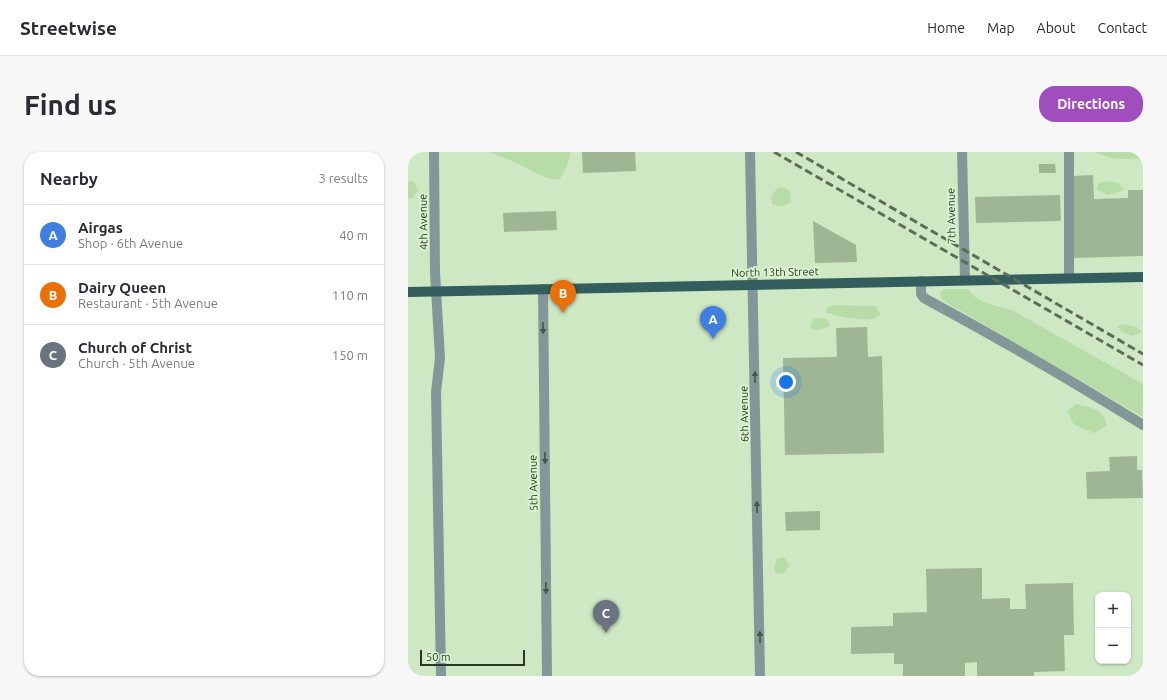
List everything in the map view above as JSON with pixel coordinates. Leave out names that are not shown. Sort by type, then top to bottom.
[{"type":"main road","name":"North 13th Street","points":[[408,292],[1143,277]]},
{"type":"street","name":"4th Avenue","points":[[434,152],[436,291],[440,358],[436,392],[441,676]]},
{"type":"street","name":"6th Avenue","points":[[750,152],[760,676]]},
{"type":"street","name":"7th Avenue","points":[[962,152],[965,280]]},
{"type":"street","points":[[1069,152],[1069,278]]},
{"type":"street","points":[[921,281],[921,294],[924,298],[992,334],[1143,425]]},
{"type":"street","name":"5th Avenue","points":[[542,289],[547,676]]},
{"type":"green space","points":[[489,152],[570,152],[570,156],[565,170],[559,180],[546,178],[519,164]]},
{"type":"green space","points":[[1095,152],[1143,152],[1143,158],[1119,159],[1107,157]]},
{"type":"green space","points":[[414,181],[418,190],[412,199],[408,197],[408,182]]},
{"type":"green space","points":[[1104,181],[1119,183],[1124,190],[1108,195],[1097,190],[1098,183]]},
{"type":"green space","points":[[778,188],[786,188],[790,193],[791,202],[782,206],[772,204],[772,195]]},
{"type":"green space","points":[[944,289],[968,289],[981,301],[1012,310],[1143,384],[1143,417],[942,300],[940,293]]},
{"type":"green space","points":[[835,305],[875,306],[881,314],[873,319],[855,319],[825,312],[828,307]]},
{"type":"green space","points":[[826,318],[830,325],[827,327],[818,330],[810,327],[814,319]]},
{"type":"green space","points":[[1124,324],[1137,327],[1142,332],[1133,336],[1122,332],[1117,326]]},
{"type":"green space","points":[[1076,404],[1092,408],[1100,412],[1107,426],[1094,433],[1074,425],[1067,411]]},
{"type":"green space","points":[[784,557],[789,565],[785,573],[778,574],[774,570],[777,559]]},
{"type":"building","points":[[582,152],[635,152],[636,171],[583,173]]},
{"type":"building","points":[[1039,164],[1055,164],[1056,173],[1039,173]]},
{"type":"building","points":[[1093,175],[1094,199],[1128,198],[1128,190],[1143,190],[1143,256],[1073,258],[1073,176]]},
{"type":"building","points":[[1060,195],[1061,221],[976,223],[975,197]]},
{"type":"building","points":[[556,211],[557,230],[504,232],[503,213]]},
{"type":"building","points":[[813,221],[856,245],[857,262],[815,263]]},
{"type":"building","points":[[867,327],[868,357],[882,356],[884,453],[785,455],[783,358],[837,357],[836,328]]},
{"type":"building","points":[[1137,456],[1137,470],[1142,470],[1143,498],[1087,499],[1086,472],[1110,471],[1109,457]]},
{"type":"building","points":[[820,511],[820,530],[786,531],[785,512]]},
{"type":"building","points":[[982,568],[982,599],[1010,598],[1010,609],[1026,609],[1025,584],[1073,583],[1074,635],[1064,635],[1065,671],[1034,672],[1034,676],[977,676],[977,662],[965,663],[965,676],[903,676],[903,664],[894,664],[894,653],[851,654],[851,627],[893,626],[893,613],[927,612],[926,569]]},
{"type":"railway","points":[[774,152],[1143,365]]},
{"type":"railway","points":[[796,152],[1143,354]]},
{"type":"place","name":"Dairy Queen","points":[[563,313]]},
{"type":"place","name":"Airgas","points":[[713,339]]},
{"type":"place","name":"Church of Christ","points":[[606,633]]}]
